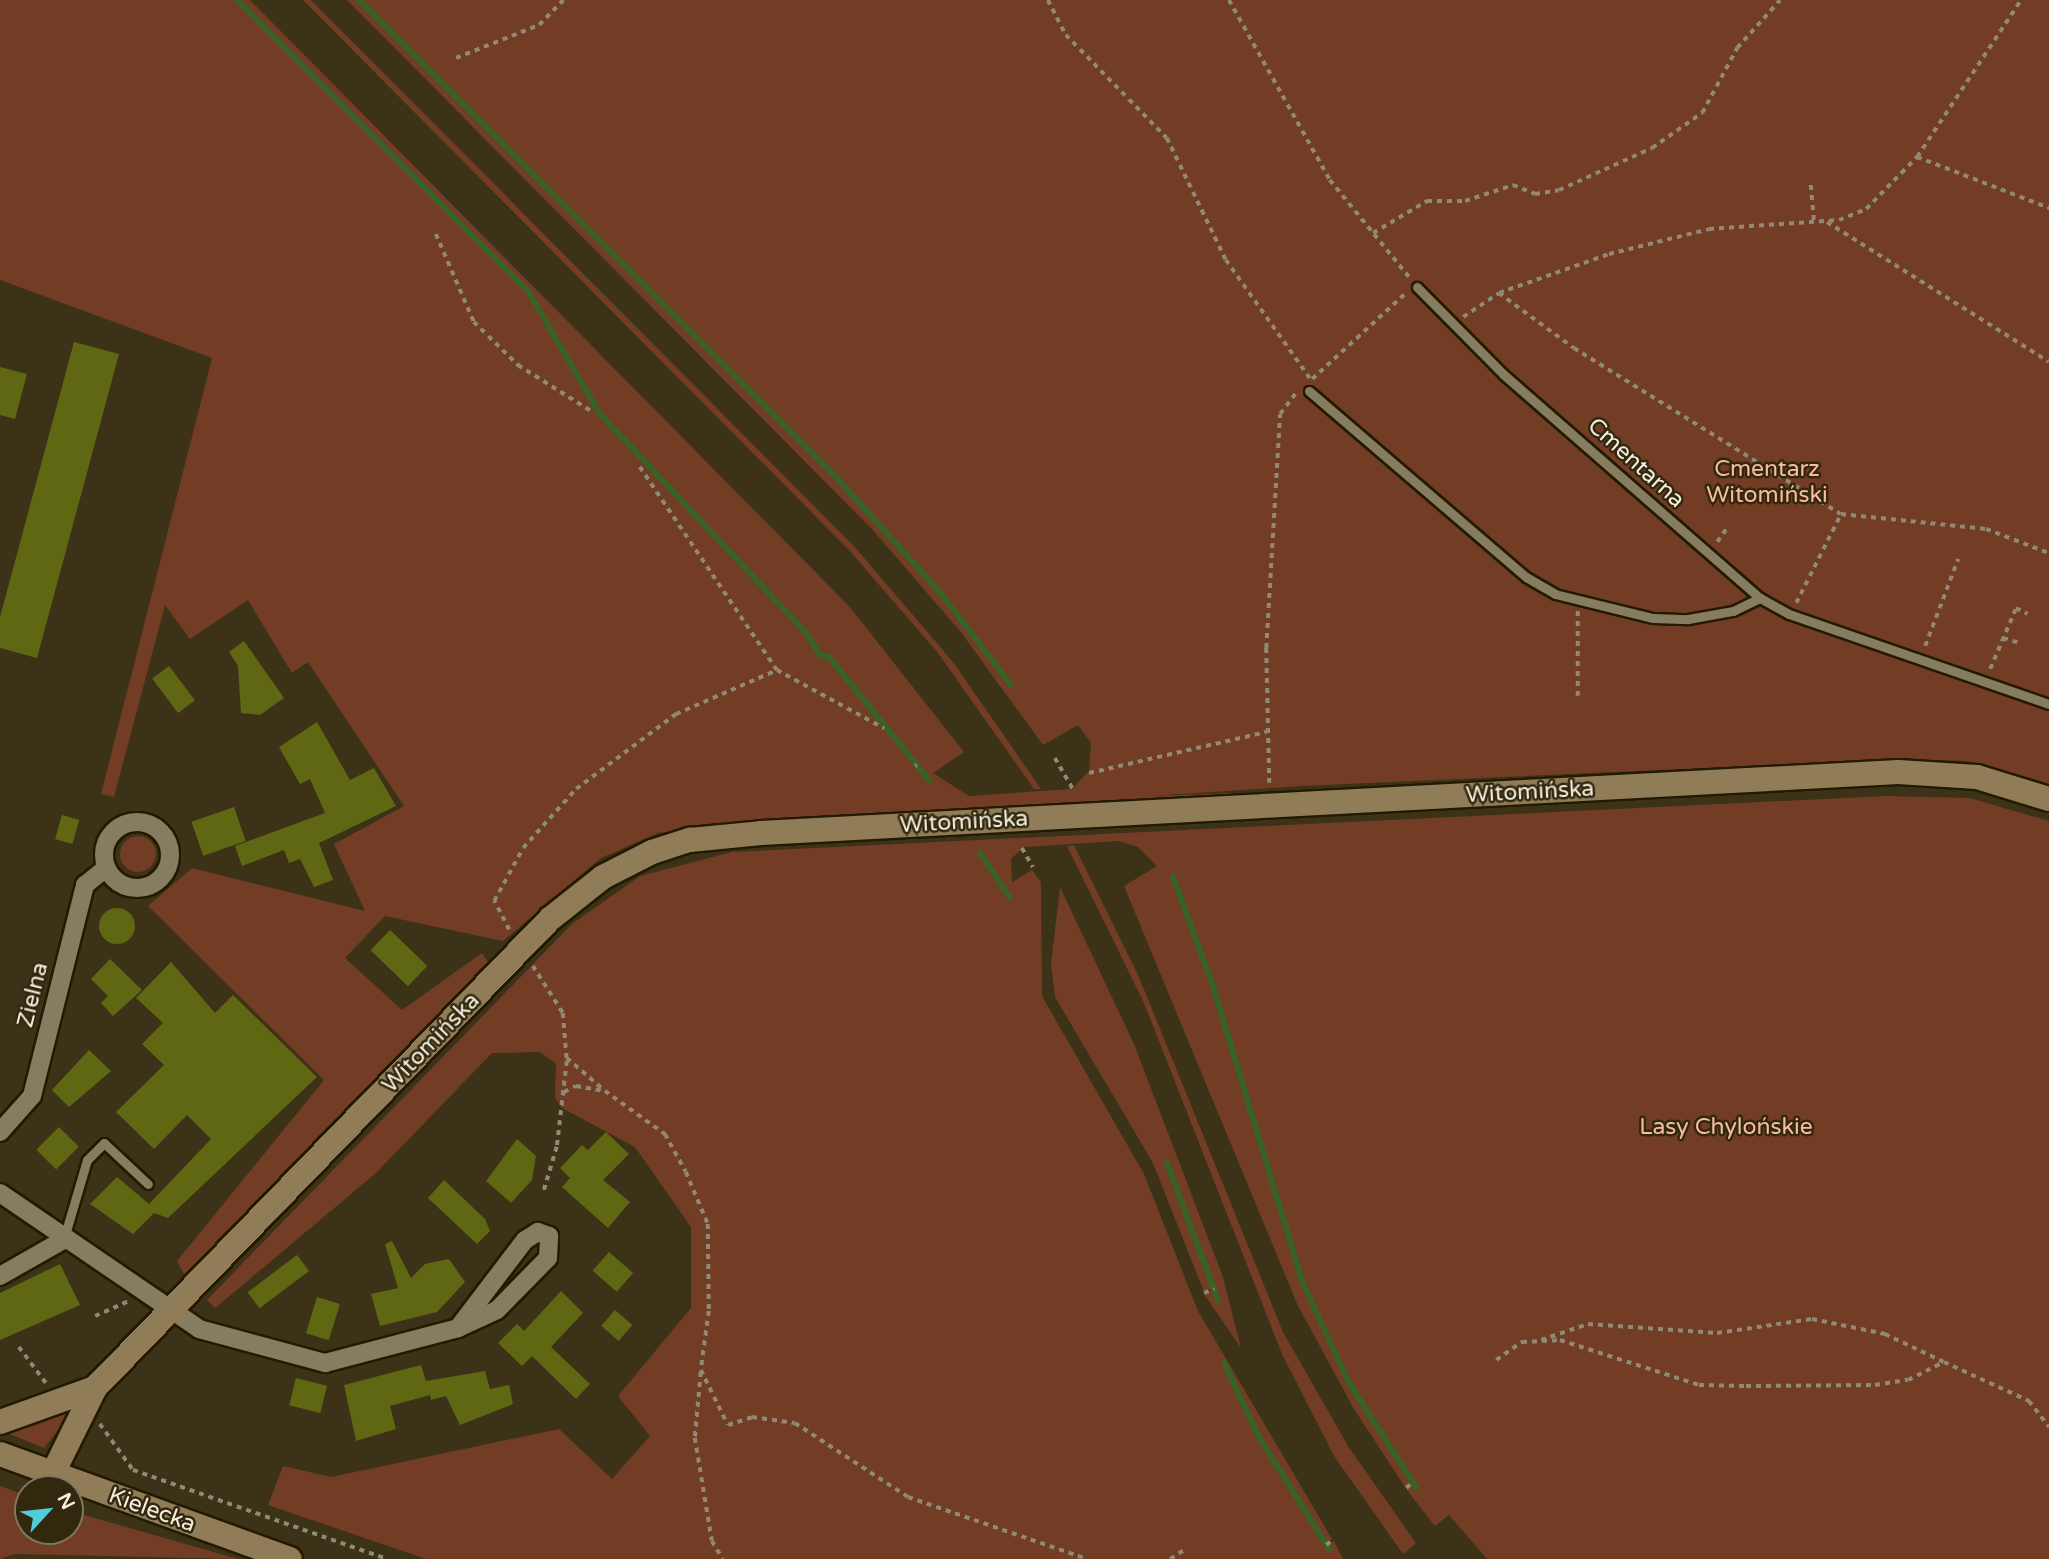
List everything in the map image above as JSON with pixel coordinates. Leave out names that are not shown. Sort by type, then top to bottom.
[{"type":"street","name":"Witomińska","points":[[53,1473],[95,1388],[173,1311],[520,950],[603,877],[690,840],[1923,771],[1977,777],[2049,799]]},
{"type":"street","name":"Zielna","points":[[0,1132],[33,1096],[85,886],[106,868]]},
{"type":"street","points":[[0,1193],[63,1240],[199,1329],[326,1363],[458,1328],[496,1310],[521,1288],[548,1258],[549,1236],[525,1240],[458,1328]]},
{"type":"street","points":[[0,1276],[63,1240]]},
{"type":"street","name":"Witomińska","points":[[0,1422],[95,1388]]},
{"type":"street","name":"Kielecka","points":[[7,1457],[290,1559]]},
{"type":"lane","name":"Cmentarna","points":[[1417,287],[1452,327],[1760,598],[1789,614],[2049,704]]},
{"type":"lane","points":[[1308,391],[1526,576],[1578,602],[1688,618],[1733,611],[1760,598]]},
{"type":"lane","points":[[63,1240],[87,1160],[104,1143],[148,1184]]},
{"type":"path","points":[[456,58],[539,25],[563,0]]},
{"type":"path","points":[[1048,0],[1066,35],[1167,138],[1226,260],[1311,380]]},
{"type":"path","points":[[1229,0],[1330,180],[1415,284],[1311,380],[1280,414],[1266,732],[1269,787],[1282,805]]},
{"type":"path","points":[[1373,233],[1427,201],[1465,201],[1513,185],[1535,194],[1559,190],[1652,148],[1702,113],[1737,48],[1780,0]]},
{"type":"path","points":[[1452,327],[1499,293],[1609,254],[1709,229],[1825,221],[1866,209],[1917,157],[2021,0]]},
{"type":"path","points":[[1917,157],[2049,208]]},
{"type":"path","points":[[1811,186],[1814,222]]},
{"type":"path","points":[[1825,221],[2049,362]]},
{"type":"path","points":[[436,234],[474,321],[518,365],[591,411]]},
{"type":"path","points":[[1499,293],[1621,378],[1841,514],[1986,529],[2049,553]]},
{"type":"path","points":[[640,467],[777,670],[884,728]]},
{"type":"path","points":[[1800,595],[1841,514]]},
{"type":"path","points":[[1921,658],[1958,559]]},
{"type":"path","points":[[1578,602],[1578,696]]},
{"type":"path","points":[[1986,681],[2015,608],[2028,614]]},
{"type":"path","points":[[2003,638],[2019,643]]},
{"type":"path","points":[[543,1194],[564,1092],[566,1058],[563,1013],[520,950],[494,901],[523,848],[576,789],[676,714],[777,670]]},
{"type":"path","points":[[1088,773],[1266,732]]},
{"type":"path","points":[[1055,758],[1073,789]]},
{"type":"path","points":[[1022,848],[1033,867]]},
{"type":"path","points":[[566,1058],[665,1134],[708,1224],[709,1311],[695,1438],[712,1541],[723,1559]]},
{"type":"path","points":[[564,1092],[576,1086],[606,1091]]},
{"type":"path","points":[[1204,1293],[1214,1289]]},
{"type":"path","points":[[95,1316],[137,1299]]},
{"type":"path","points":[[1536,1341],[1588,1324],[1717,1333],[1812,1319],[1885,1334],[2029,1401],[2049,1427]]},
{"type":"path","points":[[1496,1360],[1522,1342],[1560,1340],[1699,1385],[1874,1385],[1908,1380],[1944,1362]]},
{"type":"path","points":[[19,1348],[34,1374],[51,1386]]},
{"type":"path","points":[[701,1370],[728,1425],[752,1417],[795,1423],[908,1497],[1087,1559]]},
{"type":"path","points":[[95,1418],[134,1470],[387,1559]]},
{"type":"path","points":[[1406,1488],[1412,1483]]},
{"type":"path","points":[[1326,1545],[1333,1540]]},
{"type":"path","points":[[1170,1559],[1184,1550]]},
{"type":"green space","name":"Cmentarz Witomiński","points":[[0,0],[250,0],[849,606],[964,752],[933,773],[969,796],[1072,789],[1089,771],[1091,743],[1078,725],[1043,745],[960,631],[871,528],[347,0],[2049,0],[2049,784],[1966,761],[1908,759],[1302,786],[1152,796],[1233,793],[1228,798],[779,819],[658,833],[601,858],[503,941],[385,916],[345,958],[402,1010],[482,953],[488,962],[186,1278],[177,1261],[324,1080],[148,906],[192,868],[365,911],[334,844],[404,806],[308,662],[292,673],[248,600],[190,639],[165,605],[114,797],[101,794],[212,358],[0,280]]},
{"type":"green space","points":[[303,0],[311,0],[853,545],[953,662],[1041,789],[1034,789],[938,653],[849,550]]},
{"type":"green space","name":"Lasy Chylońskie","points":[[1885,796],[1970,798],[2049,821],[2049,1559],[1487,1559],[1449,1515],[1435,1526],[1406,1489],[1413,1484],[1405,1487],[1354,1409],[1298,1306],[1124,886],[1157,866],[1138,847],[1119,841],[1024,847],[1011,859],[1012,882],[1032,870],[1041,882],[1042,996],[1144,1174],[1198,1311],[1332,1539],[1326,1545],[1334,1541],[1343,1559],[426,1559],[268,1505],[283,1466],[331,1477],[559,1429],[612,1479],[650,1436],[618,1396],[691,1308],[691,1227],[635,1147],[562,1108],[555,1098],[556,1064],[540,1052],[492,1053],[375,1174],[215,1308],[207,1300],[572,924],[640,876],[732,852]]},
{"type":"green space","points":[[138,836],[151,841],[156,854],[151,867],[138,872],[125,867],[120,854],[125,841]]},
{"type":"green space","points":[[1074,845],[1139,977],[1283,1332],[1348,1446],[1416,1543],[1403,1554],[1334,1456],[1282,1354],[1144,1003],[1067,846]]},
{"type":"green space","points":[[1060,887],[1134,1044],[1223,1277],[1241,1348],[1204,1294],[1213,1289],[1204,1292],[1153,1163],[1055,997],[1051,964]]},
{"type":"green space","points":[[65,1406],[73,1412],[44,1448],[7,1433]]},
{"type":"green space","points":[[0,1486],[14,1491],[14,1545],[84,1545],[84,1515],[238,1559],[15,1554],[0,1559]]},
{"type":"building","points":[[74,342],[119,354],[37,658],[0,648],[0,617]]},
{"type":"building","points":[[0,367],[27,374],[15,419],[0,415]]},
{"type":"building","points":[[244,641],[284,698],[260,715],[241,713],[238,666],[229,652]]},
{"type":"building","points":[[169,666],[195,700],[178,713],[152,679]]},
{"type":"building","points":[[317,722],[350,780],[374,768],[396,806],[319,843],[333,880],[314,887],[300,859],[289,863],[284,850],[242,866],[235,846],[325,813],[310,779],[300,784],[279,747]]},
{"type":"building","points":[[234,807],[246,841],[203,856],[191,822]]},
{"type":"building","points":[[62,815],[79,820],[72,844],[55,839]]},
{"type":"building","points":[[117,908],[130,913],[135,926],[130,939],[117,944],[104,939],[99,926],[104,913]]},
{"type":"building","points":[[390,930],[427,966],[408,986],[371,950]]},
{"type":"building","points":[[110,959],[142,990],[113,1016],[101,1003],[108,996],[91,979]]},
{"type":"building","points":[[171,962],[215,1013],[233,995],[317,1077],[168,1218],[154,1213],[133,1234],[90,1204],[117,1177],[149,1204],[211,1139],[187,1115],[154,1149],[116,1112],[164,1065],[142,1044],[163,1023],[136,998]]},
{"type":"building","points":[[89,1050],[111,1071],[69,1107],[52,1090]]},
{"type":"building","points":[[59,1127],[79,1147],[56,1169],[36,1150]]},
{"type":"building","points":[[606,1132],[629,1154],[603,1180],[630,1202],[608,1228],[562,1187],[570,1178],[560,1168],[582,1145],[588,1150]]},
{"type":"building","points":[[517,1139],[536,1156],[532,1180],[511,1203],[486,1181]]},
{"type":"building","points":[[444,1180],[485,1219],[490,1231],[477,1244],[428,1198]]},
{"type":"building","points":[[392,1241],[411,1278],[425,1264],[449,1259],[465,1282],[437,1312],[380,1326],[371,1294],[398,1288],[385,1244]]},
{"type":"building","points":[[609,1252],[633,1273],[617,1292],[593,1271]]},
{"type":"building","points":[[297,1255],[309,1271],[260,1308],[247,1292]]},
{"type":"building","points":[[60,1264],[80,1305],[0,1340],[0,1293]]},
{"type":"building","points":[[561,1291],[583,1313],[551,1347],[590,1384],[576,1399],[532,1356],[522,1366],[498,1343],[517,1324],[524,1331]]},
{"type":"building","points":[[317,1297],[340,1304],[329,1340],[306,1333]]},
{"type":"building","points":[[615,1310],[632,1325],[619,1341],[601,1326]]},
{"type":"building","points":[[421,1365],[426,1381],[485,1371],[490,1389],[509,1385],[513,1404],[460,1425],[446,1396],[431,1400],[430,1395],[390,1406],[396,1429],[356,1441],[344,1385]]},
{"type":"building","points":[[296,1378],[327,1386],[320,1413],[289,1405]]},
{"type":"waterway","points":[[237,0],[528,291],[600,414],[807,634],[820,655],[829,657],[929,780]]},
{"type":"waterway","points":[[359,0],[836,477],[939,591],[1011,685]]},
{"type":"waterway","points":[[980,853],[1010,898]]},
{"type":"waterway","points":[[1173,877],[1213,986],[1302,1281],[1349,1383],[1416,1487]]},
{"type":"waterway","points":[[1167,1163],[1218,1300]]},
{"type":"waterway","points":[[1224,1363],[1259,1437],[1329,1549]]}]
